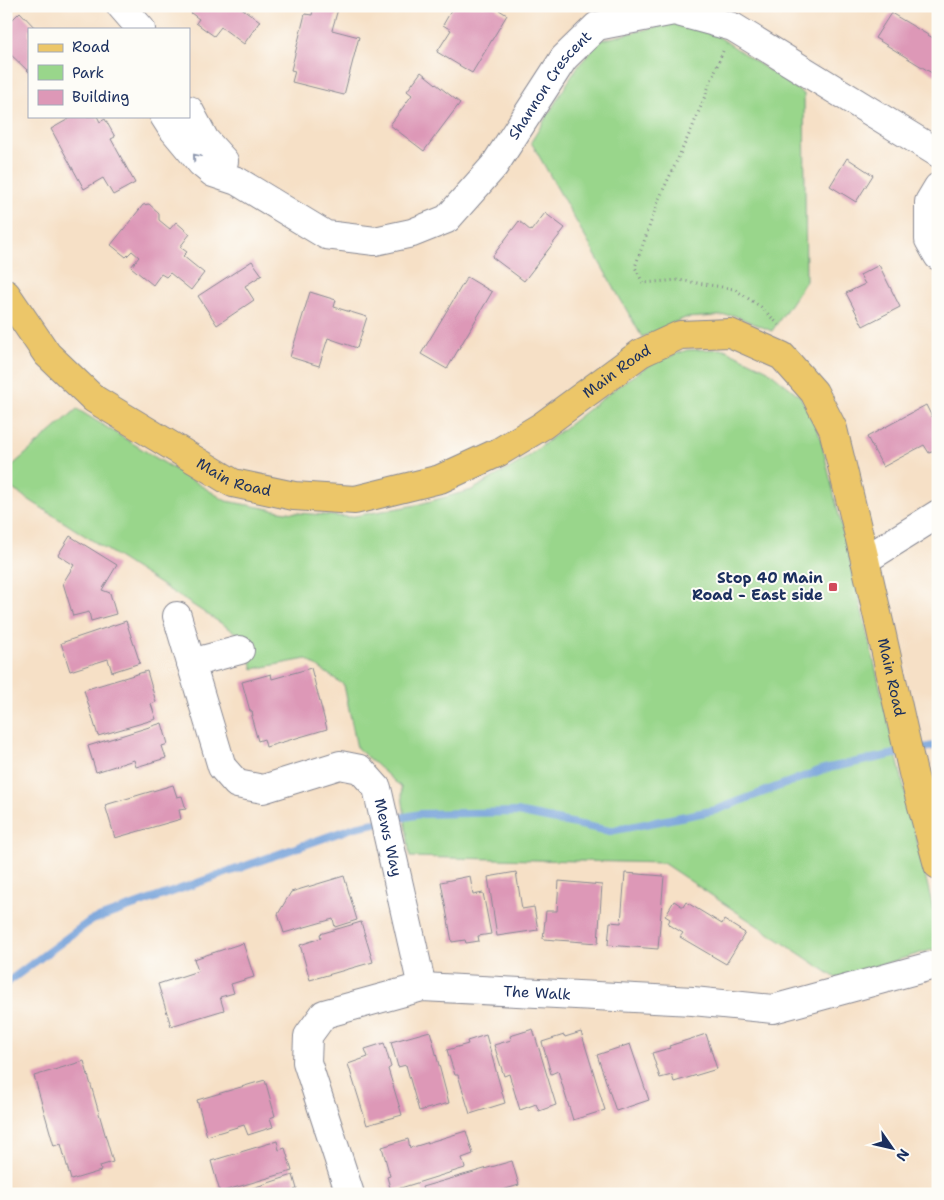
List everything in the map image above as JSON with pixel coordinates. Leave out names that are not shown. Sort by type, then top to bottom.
[{"type":"main road","name":"Main Road","points":[[6,294],[47,354],[94,399],[234,483],[294,496],[355,500],[440,479],[499,452],[542,426],[641,353],[680,335],[730,334],[782,356],[814,392],[832,429],[865,560],[912,768],[938,865]]},
{"type":"street","name":"Shannon Crescent","points":[[165,118],[201,163],[213,172],[237,181],[326,234],[375,240],[412,233],[447,219],[494,166],[564,58],[597,26],[674,11],[733,27],[938,153]]},
{"type":"street","name":"Shannon Crescent","points":[[190,112],[205,140],[223,159],[237,181]]},
{"type":"street","points":[[938,187],[930,202],[929,240],[938,256]]},
{"type":"street","points":[[865,560],[938,514]]},
{"type":"street","name":"Mews Way","points":[[177,616],[222,767],[237,784],[263,789],[340,765],[360,769],[377,788],[422,987]]},
{"type":"street","points":[[191,663],[240,650]]},
{"type":"street","name":"The Walk","points":[[350,1194],[307,1062],[308,1036],[324,1014],[422,987],[693,1001],[773,1009],[938,964]]},
{"type":"path","points":[[733,27],[693,126],[659,199],[635,267],[644,283],[679,280],[734,289],[761,307],[781,327]]},
{"type":"green space","points":[[673,23],[716,35],[804,94],[806,281],[772,331],[733,315],[685,318],[642,337],[531,142],[578,66],[602,40]]},
{"type":"green space","points":[[724,349],[766,369],[800,396],[820,436],[938,929],[938,948],[836,978],[663,863],[410,857],[401,787],[357,748],[344,685],[306,659],[253,669],[244,638],[6,485],[6,471],[77,409],[226,501],[286,512],[349,517],[416,505],[472,490],[522,461],[625,381],[655,362],[687,350]]},
{"type":"building","points":[[196,6],[240,6],[260,21],[244,44],[221,27],[214,36],[196,23],[199,19],[191,13]]},
{"type":"building","points":[[314,6],[338,9],[332,30],[359,37],[344,95],[292,82],[295,71],[291,70],[305,14],[312,15]]},
{"type":"building","points":[[454,6],[493,6],[507,15],[472,73],[437,52],[451,30],[443,25]]},
{"type":"building","points":[[20,12],[35,28],[28,28],[28,71],[6,50],[6,26]]},
{"type":"building","points":[[891,13],[938,41],[938,72],[935,75],[875,38]]},
{"type":"building","points":[[421,72],[460,103],[424,151],[390,125],[412,95],[407,91]]},
{"type":"building","points":[[70,118],[98,118],[100,122],[105,119],[115,137],[111,139],[135,183],[113,195],[103,178],[84,189],[51,129]]},
{"type":"building","points":[[847,158],[873,175],[856,202],[830,186]]},
{"type":"building","points":[[149,204],[159,213],[159,220],[170,229],[176,222],[190,234],[180,247],[187,252],[183,256],[204,273],[191,290],[170,273],[166,277],[161,274],[153,285],[131,267],[139,257],[132,251],[126,257],[111,245],[143,205]]},
{"type":"building","points":[[545,213],[565,228],[524,281],[492,257],[519,221],[531,231]]},
{"type":"building","points":[[252,261],[262,275],[245,286],[254,300],[217,325],[198,296]]},
{"type":"building","points":[[879,265],[900,307],[863,326],[846,293],[865,284],[860,275]]},
{"type":"building","points":[[467,277],[492,292],[447,369],[421,354]]},
{"type":"building","points":[[310,292],[336,300],[334,307],[367,317],[357,348],[328,338],[319,366],[290,357]]},
{"type":"building","points":[[926,405],[932,417],[938,414],[938,449],[929,453],[924,445],[883,467],[867,437]]},
{"type":"building","points":[[70,536],[117,565],[102,590],[110,593],[116,614],[91,621],[89,612],[73,616],[63,583],[74,565],[58,555]]},
{"type":"building","points":[[126,621],[140,663],[112,672],[108,659],[70,671],[61,643]]},
{"type":"building","points":[[311,668],[327,729],[266,747],[264,739],[258,741],[251,716],[253,716],[252,711],[250,711],[242,682],[271,674],[272,679]]},
{"type":"building","points":[[147,671],[156,702],[151,704],[156,719],[98,736],[84,690]]},
{"type":"building","points":[[162,723],[168,744],[162,746],[166,758],[136,767],[134,760],[96,772],[88,746]]},
{"type":"building","points":[[173,785],[177,797],[182,796],[186,809],[179,810],[181,819],[115,838],[105,805]]},
{"type":"building","points":[[516,872],[522,909],[534,907],[538,930],[497,936],[488,877]]},
{"type":"building","points":[[625,873],[664,876],[658,949],[608,945],[610,922],[621,923]]},
{"type":"building","points":[[344,876],[357,920],[335,927],[333,919],[284,933],[278,914],[291,892]]},
{"type":"building","points":[[470,876],[473,895],[483,893],[491,934],[478,936],[479,941],[466,943],[465,940],[452,942],[441,882]]},
{"type":"building","points":[[559,881],[602,885],[598,943],[543,939],[546,911],[557,911]]},
{"type":"building","points":[[674,901],[683,907],[686,902],[722,924],[724,920],[745,933],[726,964],[680,937],[683,933],[668,924],[670,919],[665,916]]},
{"type":"building","points":[[361,922],[373,962],[310,980],[300,945],[321,938],[320,934]]},
{"type":"building","points":[[243,943],[254,977],[231,984],[234,993],[220,997],[224,1010],[171,1026],[158,984],[198,971],[194,959]]},
{"type":"building","points":[[533,1029],[556,1105],[539,1111],[536,1104],[520,1110],[509,1074],[504,1076],[494,1045],[511,1040],[510,1036]]},
{"type":"building","points":[[430,1031],[449,1103],[419,1111],[406,1065],[398,1067],[391,1042]]},
{"type":"building","points":[[581,1032],[605,1110],[573,1120],[558,1071],[551,1074],[542,1042]]},
{"type":"building","points":[[706,1034],[717,1069],[674,1082],[672,1075],[660,1078],[652,1053]]},
{"type":"building","points":[[486,1035],[505,1103],[470,1114],[458,1075],[455,1075],[447,1050],[468,1044],[467,1041]]},
{"type":"building","points":[[384,1043],[391,1067],[388,1069],[402,1115],[367,1125],[348,1064],[368,1057],[365,1049]]},
{"type":"building","points":[[630,1044],[649,1100],[616,1111],[597,1055]]},
{"type":"building","points":[[84,1061],[113,1162],[100,1166],[101,1171],[71,1180],[61,1144],[54,1146],[34,1076]]},
{"type":"building","points":[[265,1080],[275,1116],[270,1118],[273,1127],[248,1135],[244,1125],[207,1136],[197,1100]]},
{"type":"building","points":[[466,1131],[473,1154],[462,1158],[465,1168],[391,1191],[387,1177],[390,1176],[382,1147],[408,1139],[410,1148]]},
{"type":"building","points":[[277,1141],[279,1150],[285,1148],[292,1171],[220,1192],[211,1161]]},
{"type":"building","points":[[512,1161],[519,1185],[496,1192],[496,1194],[424,1194],[422,1187]]},
{"type":"building","points":[[293,1175],[297,1189],[294,1190],[295,1194],[234,1194]]},
{"type":"waterway","points":[[6,984],[90,921],[355,827],[420,814],[517,812],[610,831],[716,810],[824,769],[938,745]]},
{"type":"place","name":"Stop 40 Main Road - East side","points":[[833,587]]}]
